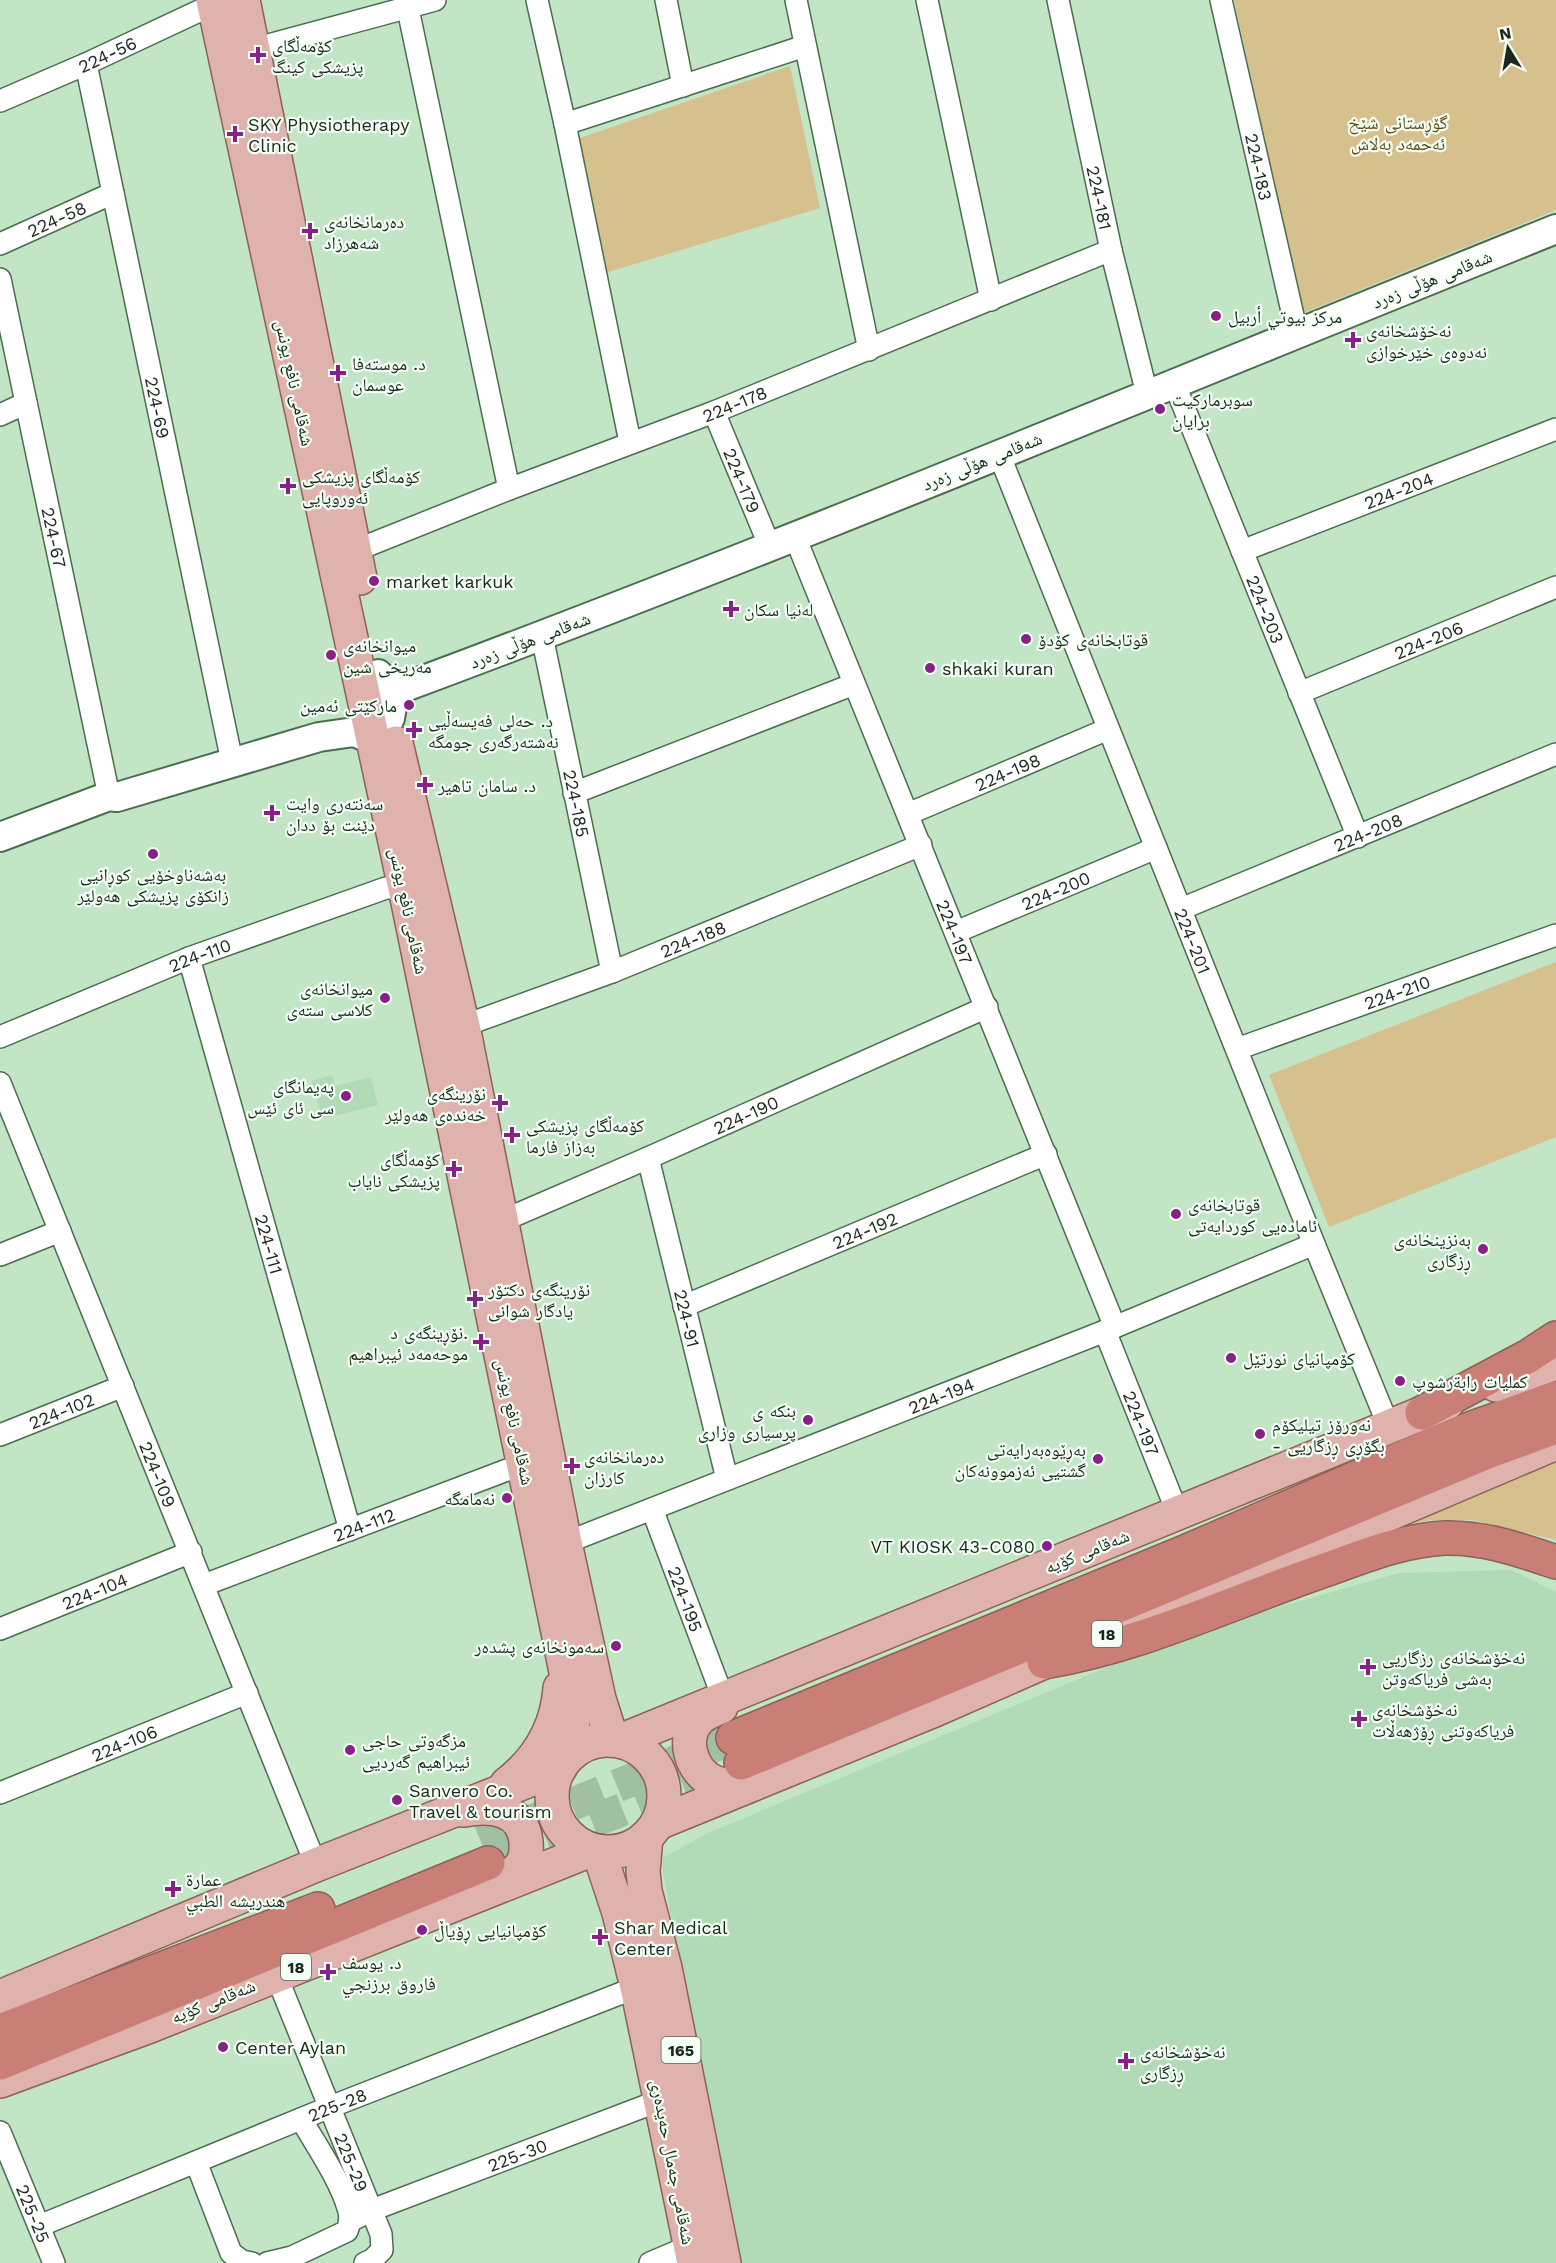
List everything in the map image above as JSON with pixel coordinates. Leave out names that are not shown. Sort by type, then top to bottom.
[{"type":"highway","points":[[1422,1413],[1527,1358],[1556,1338]]},
{"type":"highway","name":"شەقامی کۆیە","points":[[742,1761],[1185,1552],[1464,1431],[1556,1398]]},
{"type":"highway","name":"شەقامی کۆیە","points":[[742,1761],[1490,1451],[1556,1427]]},
{"type":"highway","points":[[1044,1662],[1088,1654],[1131,1641],[1292,1581],[1406,1543],[1447,1538],[1488,1542],[1556,1562]]},
{"type":"highway","name":"شەقامی کۆیە","points":[[0,2031],[318,1909],[484,1852],[0,2063]]},
{"type":"main road","name":"شەقامی نافع یونس","points":[[223,1],[254,49],[265,178],[382,687]]},
{"type":"main road","name":"شەقامی نافع یونس","points":[[223,1],[354,551],[382,687],[381,729],[405,888],[573,1707],[566,1761]]},
{"type":"main road","name":"شەقامی نافع یونس","points":[[381,729],[463,1026],[565,1543],[601,1707],[616,1741]]},
{"type":"main road","name":"شەقامی کۆیە","points":[[0,1997],[497,1792],[566,1761],[595,1742],[616,1741],[730,1691],[1178,1514],[1422,1413],[1556,1363]]},
{"type":"main road","name":"شەقامی کۆیە","points":[[0,2081],[150,2026],[479,1894],[595,1851],[624,1850],[652,1830],[698,1805],[742,1761],[937,1710],[1556,1443]]},
{"type":"main road","points":[[497,1792],[535,1757],[554,1722],[560,1689],[558,1632]]},
{"type":"main road","points":[[601,1707],[641,1716],[730,1691],[733,1700],[700,1719],[690,1735],[690,1751],[697,1767],[713,1782],[735,1785],[742,1761]]},
{"type":"main road","points":[[616,1741],[637,1748],[657,1768],[661,1777],[664,1805],[652,1830]]},
{"type":"main road","points":[[566,1761],[555,1777],[552,1798],[556,1819],[568,1836],[595,1851]]},
{"type":"main road","points":[[665,1968],[658,1874],[659,1853],[663,1839],[669,1831],[698,1805]]},
{"type":"main road","points":[[438,1815],[487,1806],[504,1811],[522,1826],[526,1841],[524,1861],[518,1869],[479,1894]]},
{"type":"main road","name":"شەقامی جەمال حەیدەری","points":[[652,1830],[643,1871],[645,1891],[665,1968],[724,2263]]},
{"type":"main road","name":"شەقامی جەمال حەیدەری","points":[[595,1851],[619,1913],[637,1987],[692,2254]]},
{"type":"main road","points":[[479,1894],[557,1871],[570,1870],[581,1873],[597,1884],[625,1941]]},
{"type":"street","points":[[254,49],[435,0]]},
{"type":"street","points":[[537,0],[565,124],[630,442]]},
{"type":"street","points":[[666,0],[683,86]]},
{"type":"street","points":[[796,0],[868,350]]},
{"type":"street","points":[[927,0],[992,300]]},
{"type":"street","name":"224-181","points":[[1058,0],[1111,250],[1147,394]]},
{"type":"street","name":"224-183","points":[[1221,0],[1297,333]]},
{"type":"street","name":"224-56","points":[[0,101],[223,1]]},
{"type":"street","points":[[408,9],[509,489]]},
{"type":"street","points":[[565,124],[805,46]]},
{"type":"street","name":"224-69","points":[[86,64],[230,752]]},
{"type":"street","name":"224-58","points":[[0,244],[113,193]]},
{"type":"street","name":"شەقامی هۆڵی زەرد","points":[[109,796],[115,789],[346,716],[382,687],[542,636],[783,542],[1556,229]]},
{"type":"street","name":"224-178","points":[[354,551],[630,442],[714,412],[1111,250]]},
{"type":"street","name":"224-67","points":[[0,279],[109,796]]},
{"type":"street","name":"224-203","points":[[1174,383],[1358,837]]},
{"type":"street","points":[[0,415],[26,403]]},
{"type":"street","name":"224-179","points":[[714,412],[783,542]]},
{"type":"street","name":"224-204","points":[[1242,551],[1556,429]]},
{"type":"street","name":"224-201","points":[[999,454],[1389,1427]]},
{"type":"street","name":"224-197","points":[[783,542],[854,684],[987,1007],[1046,1154],[1178,1514]]},
{"type":"street","name":"224-206","points":[[1299,693],[1556,587]]},
{"type":"street","name":"224-185","points":[[542,636],[612,972]]},
{"type":"street","points":[[574,793],[854,684]]},
{"type":"street","name":"شەقامی هۆڵی زەرد","points":[[0,837],[109,796],[117,797],[319,737],[381,729]]},
{"type":"street","name":"224-198","points":[[908,814],[1108,729]]},
{"type":"street","name":"224-208","points":[[1180,909],[1556,754]]},
{"type":"street","name":"224-188","points":[[463,1026],[612,972],[921,845]]},
{"type":"street","name":"224-200","points":[[956,932],[1156,848]]},
{"type":"street","name":"224-110","points":[[0,1037],[189,958],[386,888],[405,888]]},
{"type":"street","name":"224-210","points":[[1237,1049],[1556,935]]},
{"type":"street","name":"224-111","points":[[189,958],[350,1530]]},
{"type":"street","name":"224-190","points":[[502,1221],[987,1007]]},
{"type":"street","name":"224-109","points":[[0,1083],[316,1865]]},
{"type":"street","name":"224-192","points":[[684,1306],[1046,1154]]},
{"type":"street","name":"224-91","points":[[648,1158],[728,1479]]},
{"type":"street","points":[[0,1255],[60,1231]]},
{"type":"street","name":"224-194","points":[[565,1543],[1110,1329],[1314,1244]]},
{"type":"street","name":"224-102","points":[[0,1435],[123,1386]]},
{"type":"street","name":"224-112","points":[[204,1586],[507,1470],[524,1469]]},
{"type":"street","name":"224-195","points":[[652,1509],[730,1691]]},
{"type":"street","name":"224-104","points":[[0,1629],[190,1552]]},
{"type":"street","name":"224-106","points":[[0,1793],[248,1693]]},
{"type":"street","name":"225-29","points":[[276,1975],[381,2234],[382,2250],[372,2260],[365,2263]]},
{"type":"street","name":"225-28","points":[[39,2226],[330,2107],[637,1987]]},
{"type":"street","name":"225-30","points":[[267,2263],[292,2257],[308,2257],[347,2231],[350,2221],[372,2210],[661,2100]]},
{"type":"street","points":[[301,2119],[341,2191],[349,2209],[350,2221]]},
{"type":"street","name":"225-25","points":[[0,2132],[54,2263]]},
{"type":"street","points":[[196,2162],[231,2253],[242,2261],[252,2263]]},
{"type":"street","points":[[650,2263],[692,2254]]},
{"type":"shaded area","name":"پەیمانگای سی ئای ئێس","points":[[332,1075],[335,1086],[371,1077],[378,1105],[322,1119],[312,1081]]},
{"type":"shaded area","name":"نەخۆشخانەی ڕزگاری","points":[[1511,1570],[1556,1592],[1556,2263],[731,2263],[661,1859],[708,1833],[1192,1632],[1399,1573]]},
{"type":"green space","name":"گۆڕستانی شێخ ئەحمەد بەلاش","points":[[1234,0],[1556,0],[1556,210],[1303,313]]},
{"type":"green space","points":[[790,66],[820,208],[605,273],[577,139]]},
{"type":"green space","points":[[1556,962],[1556,1137],[1329,1227],[1269,1075]]},
{"type":"green space","points":[[1550,1462],[1556,1462],[1556,1540],[1472,1520],[1432,1520],[1392,1526]]},
{"type":"tunnel","points":[[481,1842],[733,1738]]},
{"type":"tunnel","points":[[501,1858],[729,1767]]},
{"type":"place","name":"کۆمەڵگای پزیشکی کینگ","points":[[258,55]]},
{"type":"place","name":"SKY Physiotherapy Clinic","points":[[235,134]]},
{"type":"place","name":"دەرمانخانەی شەهرزاد","points":[[310,231]]},
{"type":"place","name":"مركز بيوتي أربيل","points":[[1216,316]]},
{"type":"place","name":"نەخۆشخانەی نەدوەی خێرخوازی","points":[[1353,340]]},
{"type":"place","name":"د. موستەفا عوسمان","points":[[338,373]]},
{"type":"place","name":"سوبرماركيت برايان","points":[[1160,409]]},
{"type":"place","name":"کۆمەڵگای پزیشکی ئەوروپایی","points":[[288,486]]},
{"type":"place","name":"market karkuk","points":[[374,581]]},
{"type":"place","name":"لەنیا سکان","points":[[731,609]]},
{"type":"place","name":"قوتابخانەی کۆدۆ","points":[[1026,639]]},
{"type":"place","name":"میوانخانەی مەریخی شین","points":[[331,655]]},
{"type":"place","name":"shkaki kuran","points":[[930,668]]},
{"type":"place","name":"مارکێتی ئەمین","points":[[409,705]]},
{"type":"place","name":"د. حەلی فەیسەڵیی نەشتەرگەری جومگە","points":[[414,730]]},
{"type":"place","name":"د. سامان تاهیر","points":[[425,785]]},
{"type":"place","name":"سەنتەری وایت دێنت بۆ ددان","points":[[272,813]]},
{"type":"place","name":"بەشەناوخۆیی کوڕانیی زانکۆی پزیشکی هەولێر","points":[[153,854]]},
{"type":"place","name":"میوانخانەی کلاسی ستەی","points":[[385,998]]},
{"type":"place","name":"پەیمانگای سی ئای ئێس","points":[[346,1096]]},
{"type":"place","name":"نۆرینگەی خەندەی هەولێر","points":[[500,1103]]},
{"type":"place","name":"کۆمەڵگای پزیشکی بەزاز فارما","points":[[512,1135]]},
{"type":"place","name":"کۆمەڵگای پزیشکی نایاب","points":[[454,1169]]},
{"type":"place","name":"قوتابخانەی ئامادەیی کوردایەتی","points":[[1176,1214]]},
{"type":"place","name":"بەنزینخانەی ڕزگاری","points":[[1483,1249]]},
{"type":"place","name":"نۆرینگەی دکتۆر یادگار شوانی","points":[[475,1299]]},
{"type":"place","name":"نۆڕینگەی د. موحەمەد ئیبراهیم","points":[[481,1342]]},
{"type":"place","name":"كۆمپانیای نورتێل","points":[[1231,1358]]},
{"type":"place","name":"کملیات رابةرشوپ","points":[[1400,1381]]},
{"type":"place","name":"بنكه ى پرسيارى وزارى","points":[[808,1420]]},
{"type":"place","name":"نەورۆز تیلیکۆم - بگۆڕی ڕزگاریی","points":[[1260,1434]]},
{"type":"place","name":"بەڕێوەبەرایەتی گشتیی ئەزموونەکان","points":[[1098,1459]]},
{"type":"place","name":"دەرمانخانەی کارزان","points":[[572,1466]]},
{"type":"place","name":"نەمامگە","points":[[507,1498]]},
{"type":"place","name":"VT KIOSK 43-C080","points":[[1047,1546]]},
{"type":"place","name":"سەمونخانەی پشدەر","points":[[616,1646]]},
{"type":"place","name":"نەخۆشخانەی رزگاریی بەشی فریاکەوتن","points":[[1368,1667]]},
{"type":"place","name":"نەخۆشخانەی فریاکەوتنی ڕۆژهەڵات","points":[[1359,1719]]},
{"type":"place","name":"مزگەوتی حاجی ئیبراهیم گەردیی","points":[[350,1750]]},
{"type":"place","name":"Sanvero Co. Travel & tourism","points":[[397,1800]]},
{"type":"place","name":"عمارة هندريشه الطبي","points":[[173,1889]]},
{"type":"place","name":"کۆمپانیایی ڕۆیاڵ","points":[[422,1930]]},
{"type":"place","name":"Shar Medical Center","points":[[600,1937]]},
{"type":"place","name":"د. يوسف فاروق برزنجي","points":[[328,1972]]},
{"type":"place","name":"Center Aylan","points":[[223,2047]]},
{"type":"place","name":"نەخۆشخانەی ڕزگاری","points":[[1126,2061]]}]
